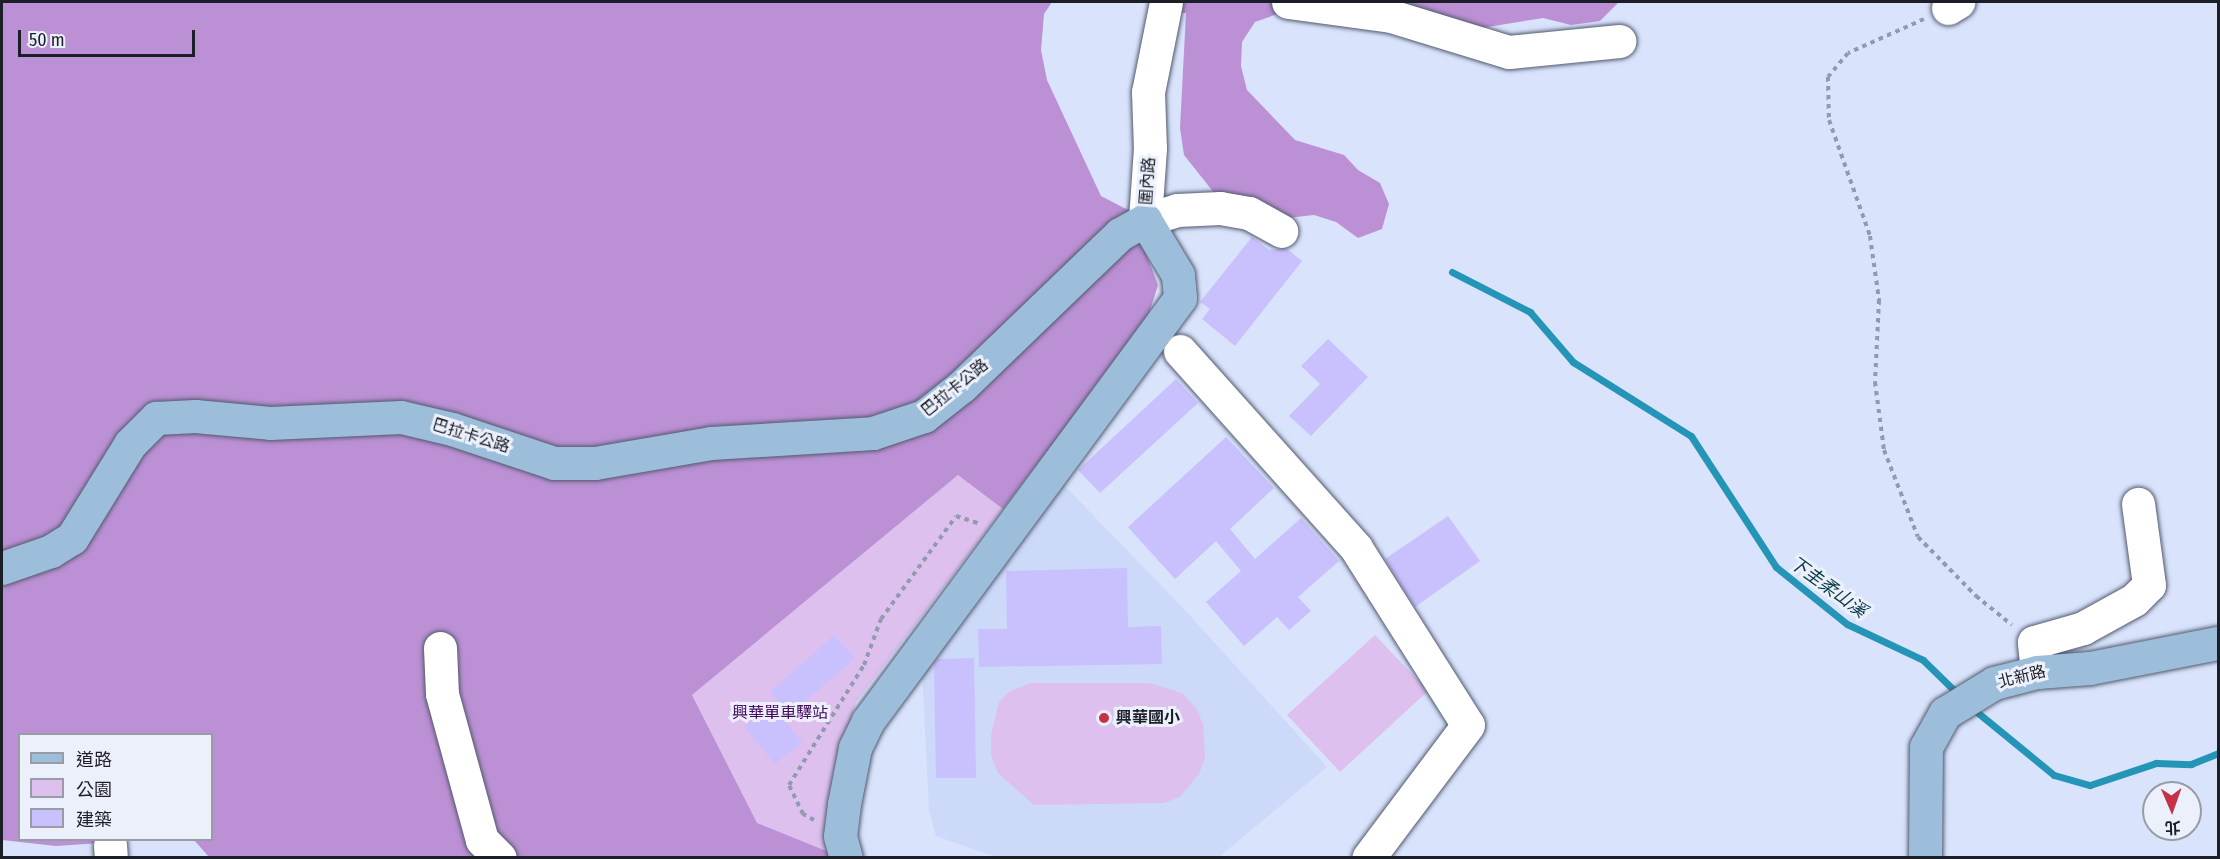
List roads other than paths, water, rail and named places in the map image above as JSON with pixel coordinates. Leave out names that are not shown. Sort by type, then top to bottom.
[{"type":"main road","name":"巴拉卡公路","points":[[2,568],[51,551],[72,538],[130,444],[156,418],[195,416],[270,423],[401,417],[452,429],[554,463],[595,463],[711,443],[873,433],[924,416],[962,386],[1120,234],[1145,220]]},
{"type":"main road","points":[[846,858],[840,836],[844,804],[855,748],[868,721],[1180,298],[1178,275],[1145,220]]},
{"type":"main road","name":"北新路","points":[[1925,858],[1926,747],[1945,713],[2035,657],[2090,668],[2218,643]]},
{"type":"street","name":"圍內路","points":[[1166,2],[1148,93],[1150,148],[1145,220],[1177,210],[1220,208],[1249,213],[1281,231]]},
{"type":"street","points":[[1288,2],[1392,16],[1509,52],[1619,41]]},
{"type":"street","points":[[1180,351],[1356,548],[1468,725],[1368,858]]},
{"type":"street","points":[[2035,657],[2134,600],[2149,585],[2138,504]]},
{"type":"street","points":[[440,648],[442,694],[482,840],[500,858]]},
{"type":"waterway","name":"下圭柔山溪","points":[[1452,272],[1530,312],[1573,362],[1691,436],[1776,567],[1847,624],[1923,660],[1958,694]]},
{"type":"waterway","name":"下圭柔山溪","points":[[1972,708],[2054,775],[2090,785],[2156,763],[2191,764],[2218,753]]},
{"type":"place","name":"興華國小","points":[[1104,718]]},
{"type":"park label","name":"興華單車驛站","points":[[780,713]]}]
